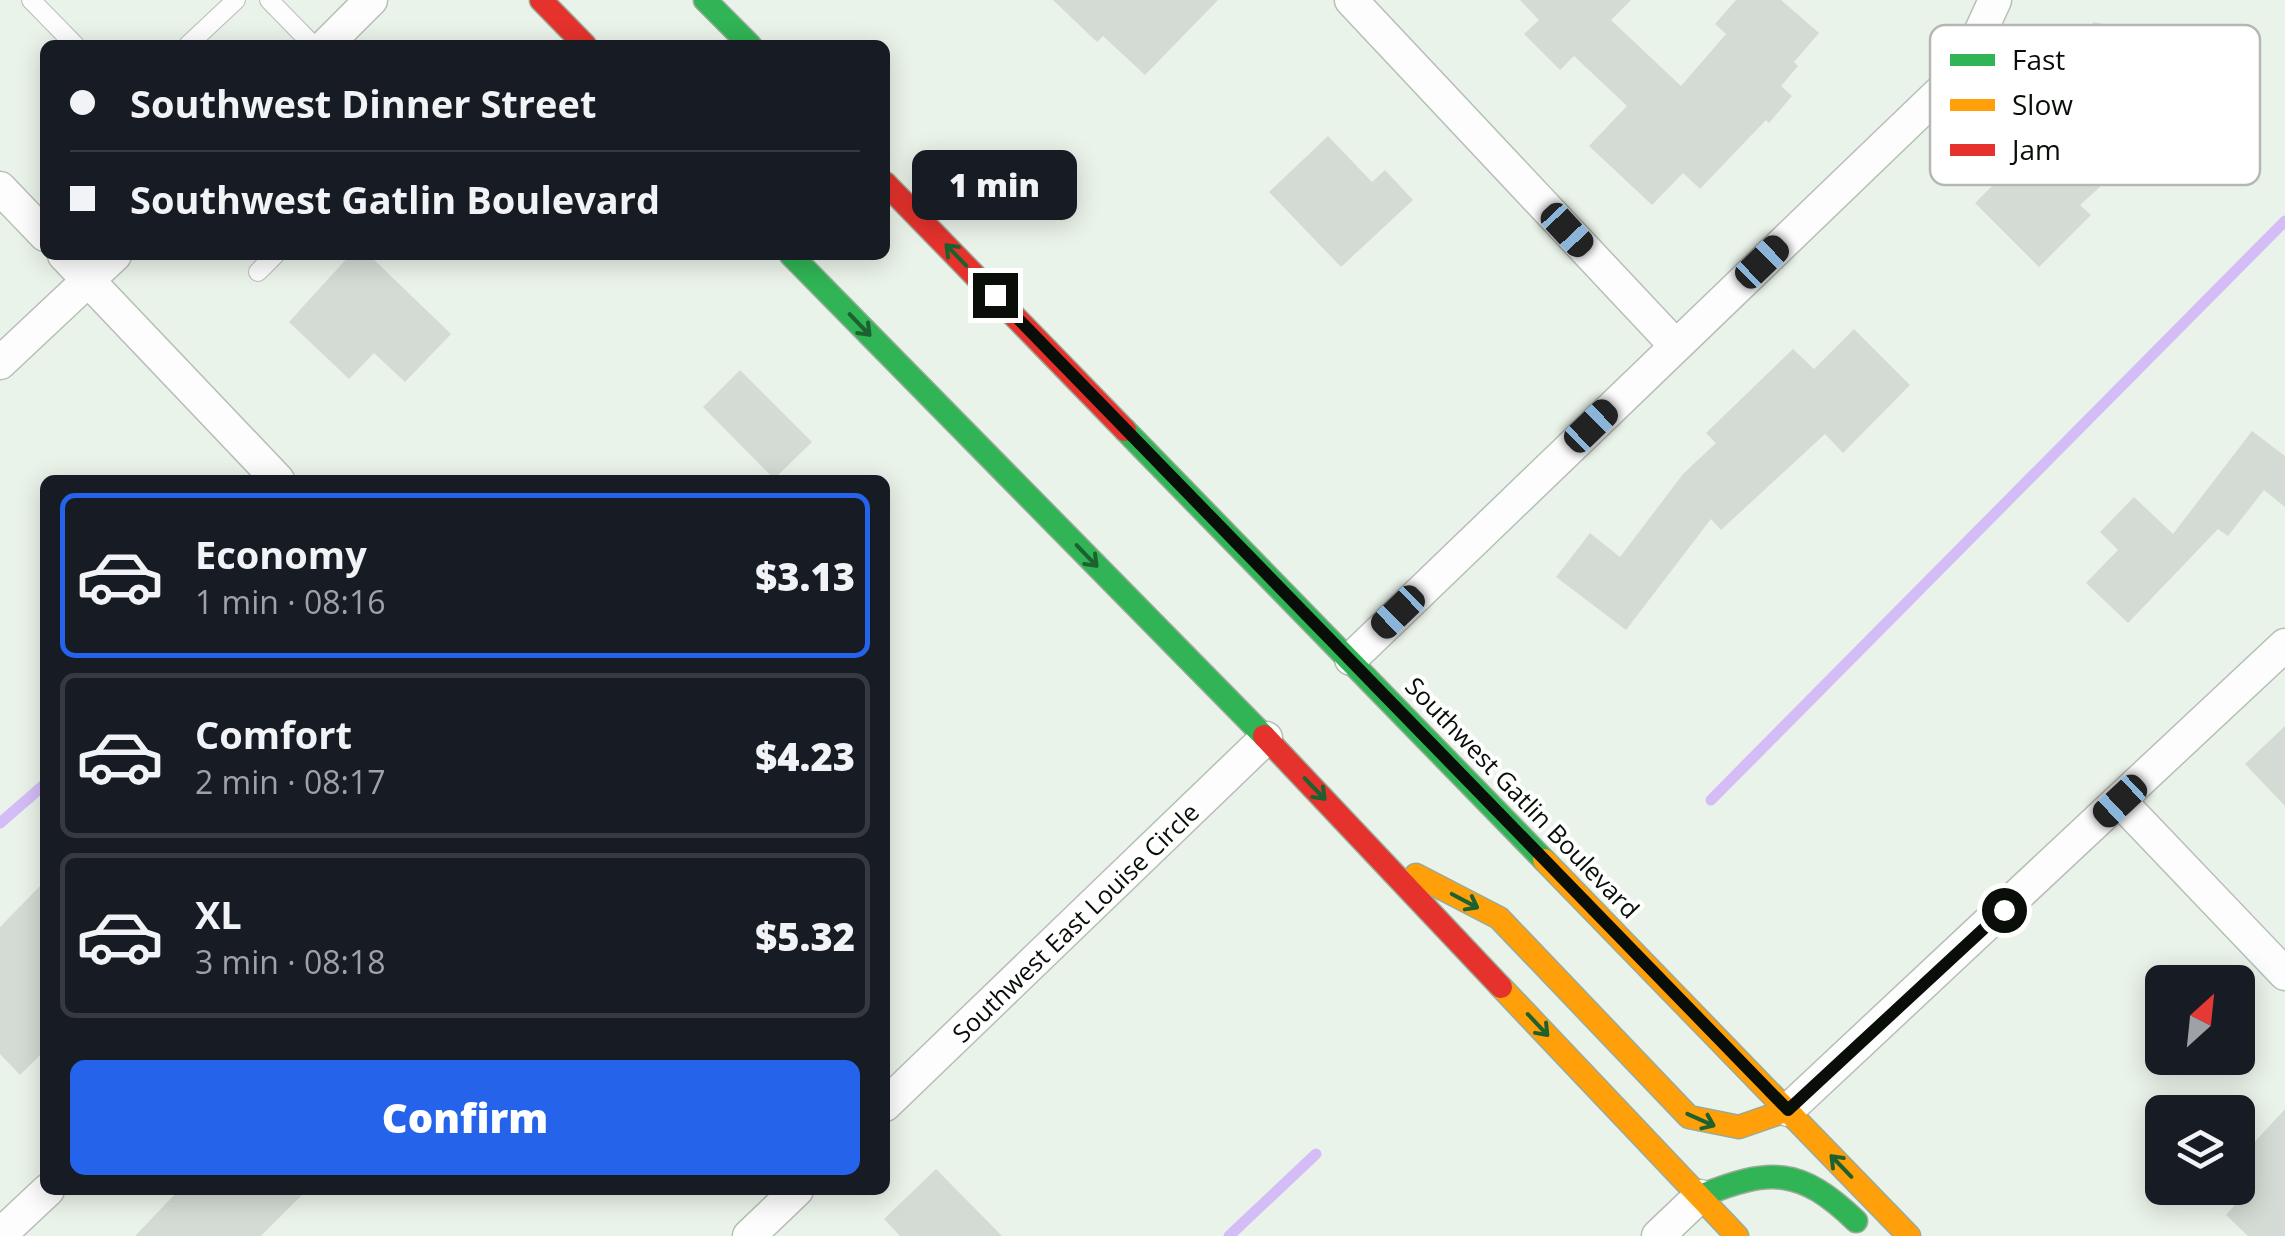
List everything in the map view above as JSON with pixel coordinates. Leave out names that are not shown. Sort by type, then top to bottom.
[{"type":"main road","points":[[541,0],[580,40]]},
{"type":"main road","points":[[706,0],[745,40]]},
{"type":"main road","name":"Southwest Gatlin Boulevard","points":[[890,188],[1909,1236]]},
{"type":"main road","points":[[796,260],[1379,855],[1737,1236]]},
{"type":"main road","points":[[1379,855],[1499,918],[1689,1117],[1730,1130],[1768,1121],[1788,1110]]},
{"type":"main road","points":[[1700,1196],[1744,1177],[1800,1177],[1821,1186],[1871,1236]]},
{"type":"street","points":[[331,40],[371,0]]},
{"type":"street","points":[[1351,0],[1675,345]]},
{"type":"street","points":[[1983,25],[1994,0]]},
{"type":"street","points":[[1351,659],[1930,102]]},
{"type":"street","points":[[0,188],[40,230]]},
{"type":"street","points":[[69,260],[273,475]]},
{"type":"street","points":[[0,363],[109,260]]},
{"type":"street","points":[[1788,1110],[2285,645]]},
{"type":"street","name":"Southwest East Louise Circle","points":[[890,1100],[1266,738]]},
{"type":"street","points":[[2120,801],[2285,974]]},
{"type":"street","points":[[0,1235],[43,1195]]},
{"type":"street","points":[[749,1236],[791,1195]]},
{"type":"street","points":[[1658,1236],[1700,1196]]},
{"type":"lane","points":[[32,0],[70,40]]},
{"type":"lane","points":[[193,40],[236,0]]},
{"type":"lane","points":[[269,0],[308,40]]},
{"type":"lane","points":[[258,272],[270,260]]},
{"type":"building","points":[[1053,0],[1218,0],[1145,75],[1103,36],[1097,42]]},
{"type":"building","points":[[1520,0],[1631,0],[1611,20],[1681,86],[1726,34],[1715,24],[1736,0],[1781,0],[1819,33],[1794,62],[1798,66],[1781,86],[1792,96],[1769,123],[1766,120],[1700,189],[1683,173],[1652,205],[1589,146],[1627,106],[1574,56],[1560,70],[1524,34],[1539,20]]},
{"type":"building","points":[[1328,136],[1372,182],[1385,170],[1413,200],[1341,267],[1269,192]]},
{"type":"building","points":[[1993,185],[2100,187],[2080,205],[2091,215],[2039,267],[1975,203]]},
{"type":"building","points":[[345,260],[374,260],[451,334],[405,382],[374,353],[349,379],[289,322]]},
{"type":"building","points":[[1854,329],[1910,385],[1843,453],[1825,434],[1721,530],[1711,519],[1626,630],[1556,577],[1590,533],[1620,557],[1683,474],[1716,443],[1706,433],[1793,349],[1814,369]]},
{"type":"building","points":[[740,370],[812,442],[778,475],[770,475],[703,407]]},
{"type":"building","points":[[2252,431],[2285,456],[2285,507],[2264,490],[2228,536],[2218,529],[2128,623],[2086,583],[2118,550],[2100,532],[2134,497],[2173,534]]},
{"type":"building","points":[[2285,726],[2285,806],[2245,764]]},
{"type":"building","points":[[40,886],[40,1055],[20,1075],[0,1054],[0,927]]},
{"type":"building","points":[[2285,1109],[2285,1236],[2248,1236],[2226,1215],[2233,1205],[2255,1205],[2255,1142]]},
{"type":"building","points":[[936,1169],[1002,1236],[900,1236],[884,1219]]},
{"type":"building","points":[[174,1195],[302,1195],[261,1236],[135,1236]]},
{"type":"waterway","points":[[1711,800],[2285,221]]},
{"type":"waterway","points":[[0,823],[40,788]]},
{"type":"waterway","points":[[1229,1236],[1316,1154]]},
{"type":"traffic: fast","points":[[705,0],[745,40]]},
{"type":"traffic: fast","points":[[796,260],[1264,736]]},
{"type":"traffic: fast","points":[[1125,430],[1544,860]]},
{"type":"traffic: fast","points":[[1700,1196],[1746,1180],[1783,1178],[1818,1190],[1856,1221]]},
{"type":"traffic: slow","points":[[1544,860],[1909,1236]]},
{"type":"traffic: slow","points":[[1416,875],[1499,918],[1689,1117],[1739,1127],[1788,1110]]},
{"type":"traffic: slow","points":[[1501,987],[1737,1236]]},
{"type":"traffic: jam","points":[[541,0],[580,40]]},
{"type":"traffic: jam","points":[[890,188],[1125,430]]},
{"type":"traffic: jam","points":[[1264,736],[1501,987]]},
{"type":"route","points":[[995,295],[1788,1110],[2004,910]]}]
